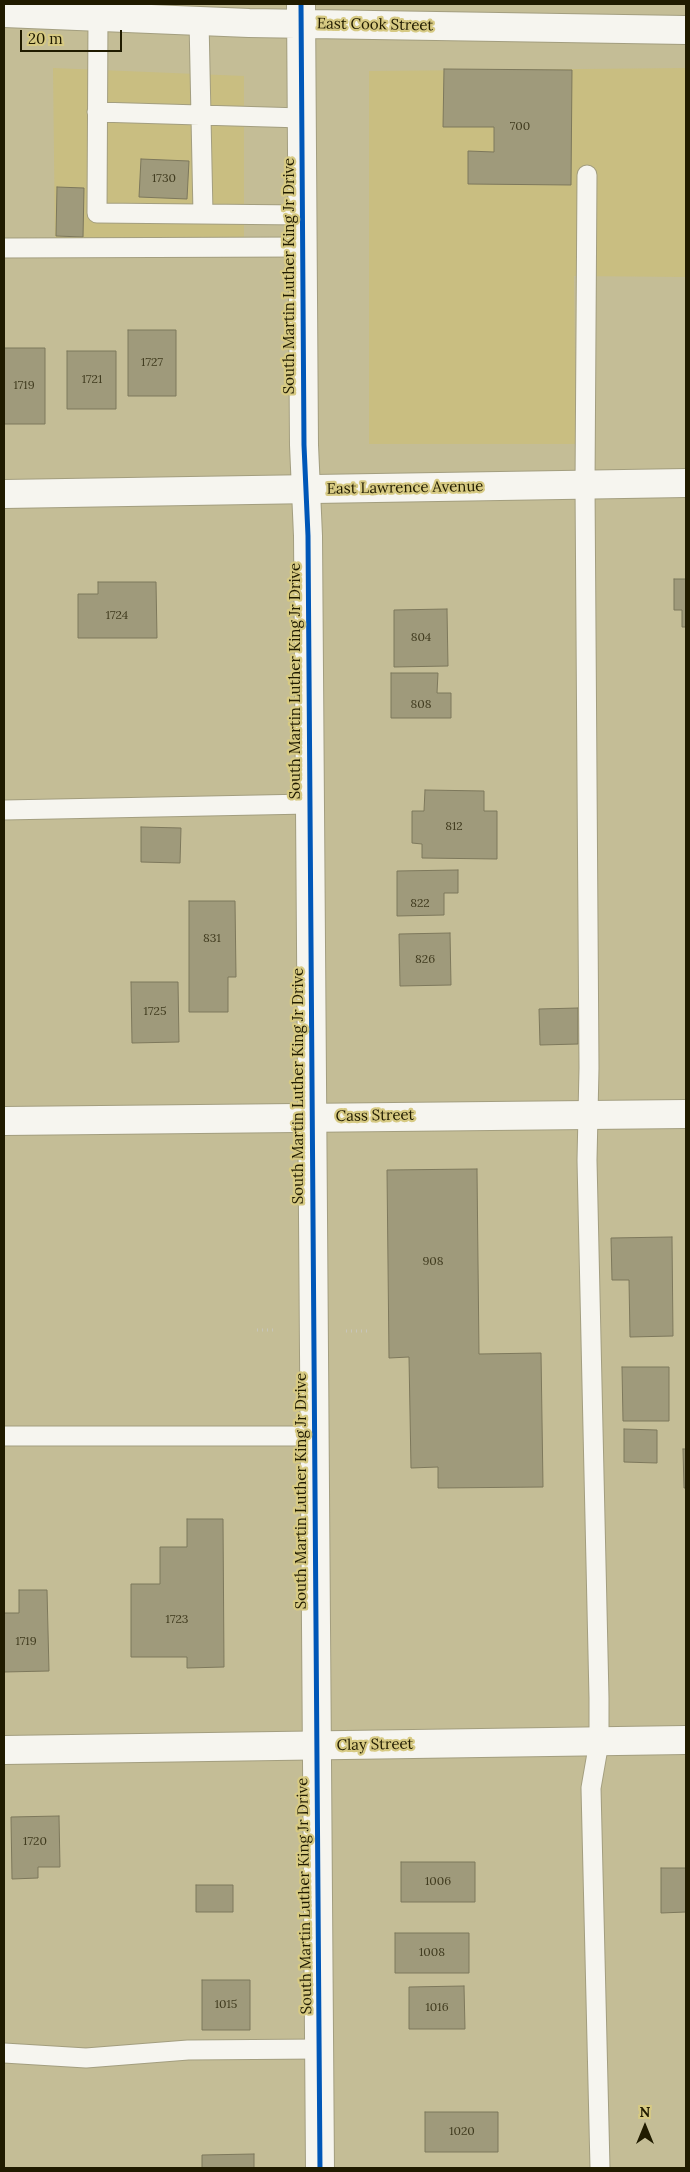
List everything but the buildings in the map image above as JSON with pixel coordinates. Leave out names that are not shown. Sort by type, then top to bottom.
[{"type":"street","name":"East Cook Street","points":[[4,13],[199,20],[300,14],[686,30]]},
{"type":"street","name":"South Martin Luther King Jr Drive","points":[[300,14],[310,804],[320,2168]]},
{"type":"street","name":"East Lawrence Avenue","points":[[4,494],[686,483]]},
{"type":"street","name":"Cass Street","points":[[4,1121],[686,1114]]},
{"type":"street","name":"Clay Street","points":[[4,1750],[686,1740]]},
{"type":"lane","points":[[98,17],[97,214],[303,215]]},
{"type":"lane","points":[[199,20],[203,214]]},
{"type":"lane","points":[[97,112],[302,118]]},
{"type":"lane","points":[[587,175],[585,485],[589,1115],[587,1160],[599,1742],[591,1788],[600,2168]]},
{"type":"lane","points":[[4,248],[303,247]]},
{"type":"lane","points":[[4,810],[310,804]]},
{"type":"lane","points":[[4,1436],[314,1436]]},
{"type":"lane","points":[[4,2053],[86,2058],[188,2050],[319,2048]]},
{"type":"path","points":[[257,1330],[277,1330]]},
{"type":"path","points":[[346,1331],[369,1331]]},
{"type":"shaded area","points":[[53,68],[244,76],[244,237],[55,240]]},
{"type":"shaded area","points":[[686,68],[686,277],[574,276],[576,444],[369,444],[369,71]]},
{"type":"cycle path","points":[[301,4],[304,445],[308,536],[320,2168]]}]
